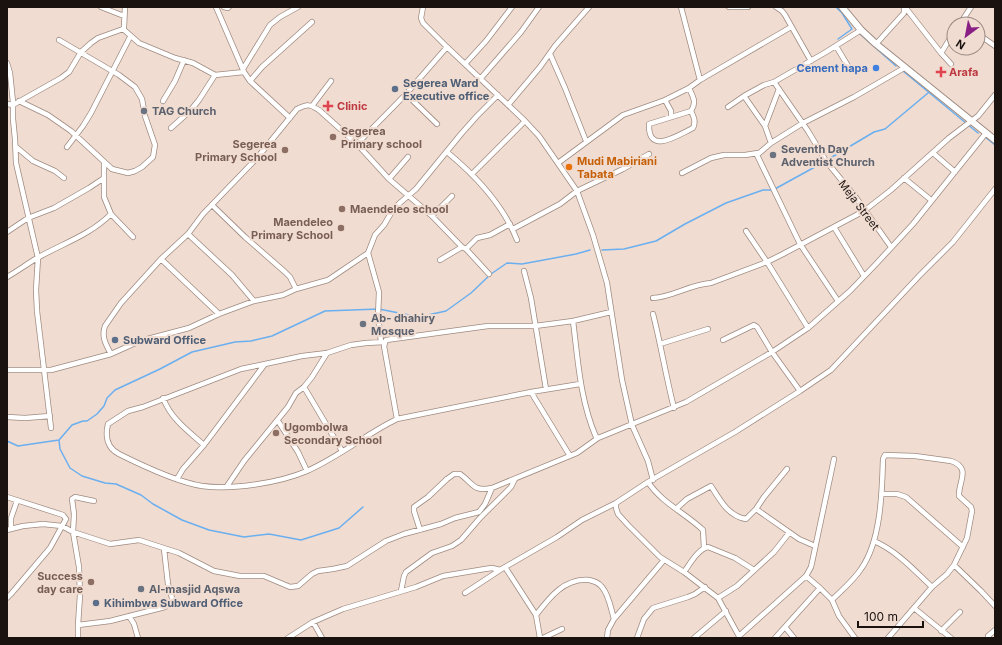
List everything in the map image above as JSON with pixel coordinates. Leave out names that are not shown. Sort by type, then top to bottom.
[{"type":"main road","points":[[842,7],[861,30],[876,44],[995,140]]},
{"type":"street","points":[[101,7],[124,16]]},
{"type":"street","points":[[123,29],[125,7]]},
{"type":"street","points":[[216,7],[250,81],[290,118]]},
{"type":"street","points":[[224,7],[229,7]]},
{"type":"street","points":[[244,70],[270,25],[280,17],[298,7]]},
{"type":"street","points":[[424,7],[421,18],[423,23],[525,120],[539,136],[577,191],[603,267],[607,283],[622,380],[632,425],[648,461],[654,490],[703,530],[704,548],[684,572]]},
{"type":"street","points":[[465,64],[486,41],[512,7]]},
{"type":"street","points":[[481,78],[539,7]]},
{"type":"street","points":[[508,105],[555,46],[589,7]]},
{"type":"street","points":[[681,7],[700,80]]},
{"type":"street","points":[[729,7],[748,7]]},
{"type":"street","points":[[776,7],[782,11],[810,61]]},
{"type":"street","points":[[876,44],[904,13],[905,7]]},
{"type":"street","points":[[905,7],[940,53],[951,64]]},
{"type":"street","points":[[965,16],[971,7]]},
{"type":"street","points":[[250,81],[262,67],[312,22]]},
{"type":"street","points":[[558,163],[623,115],[665,100],[689,88],[700,80],[791,27]]},
{"type":"street","points":[[123,29],[140,43],[175,58],[197,65],[215,75],[244,70]]},
{"type":"street","points":[[7,113],[19,101],[69,72],[81,52],[90,43],[98,38],[123,29]]},
{"type":"street","points":[[728,108],[744,96],[764,85],[774,82],[861,30]]},
{"type":"street","points":[[67,147],[91,113],[130,36]]},
{"type":"street","points":[[19,101],[48,116],[76,136],[112,169],[128,172],[135,171],[150,161],[153,157],[155,145],[145,116],[141,96],[136,87],[81,52],[59,40]]},
{"type":"street","points":[[986,40],[995,46]]},
{"type":"street","points":[[940,53],[946,44]]},
{"type":"street","points":[[836,46],[848,66]]},
{"type":"street","points":[[357,144],[406,94],[447,47]]},
{"type":"street","points":[[550,54],[586,141]]},
{"type":"street","points":[[163,101],[175,81],[184,60]]},
{"type":"street","points":[[7,63],[10,73],[17,170],[25,198],[28,218],[38,258],[36,290],[37,311],[51,428]]},
{"type":"street","points":[[682,173],[711,158],[724,154],[758,154],[771,142],[904,68]]},
{"type":"street","points":[[171,128],[190,111],[215,75]]},
{"type":"street","points":[[312,106],[332,81]]},
{"type":"street","name":"Meja Street","points":[[774,82],[826,161],[891,247]]},
{"type":"street","points":[[689,88],[695,102],[695,106],[691,111],[649,124],[650,137],[654,141],[662,142],[693,128],[695,124],[691,111]]},
{"type":"street","points":[[765,126],[779,89]]},
{"type":"street","points":[[406,94],[437,124]]},
{"type":"street","points":[[7,370],[52,370],[111,354],[140,341],[189,328],[219,314],[254,301],[283,295],[296,289],[328,280],[368,253],[375,236],[384,225],[394,208],[416,189],[477,116],[498,95]]},
{"type":"street","points":[[653,298],[663,298],[702,284],[711,283],[767,262],[864,211],[949,138],[978,116],[995,95]]},
{"type":"street","points":[[744,96],[765,126],[771,142]]},
{"type":"street","points":[[665,100],[671,111],[671,117]]},
{"type":"street","points":[[7,104],[13,107]]},
{"type":"street","points":[[111,354],[106,345],[103,330],[121,303],[161,259],[188,234],[212,205],[257,158],[297,109],[306,105],[312,106],[319,110],[357,144],[389,179],[408,197],[432,216],[489,274]]},
{"type":"street","points":[[472,174],[525,120]]},
{"type":"street","points":[[420,530],[414,507],[428,497],[446,479],[454,474],[460,474],[477,488],[482,490],[492,488],[515,479],[577,453],[598,438],[674,408],[772,352],[808,328],[850,291],[913,224],[986,133]]},
{"type":"street","points":[[15,146],[33,161],[55,171],[64,178]]},
{"type":"street","points":[[448,152],[472,174],[496,201],[513,229],[517,240]]},
{"type":"street","points":[[932,153],[955,172]]},
{"type":"street","points":[[513,229],[560,204],[577,191],[623,169],[649,154]]},
{"type":"street","points":[[758,154],[757,158],[800,244],[838,301]]},
{"type":"street","points":[[389,179],[408,157]]},
{"type":"street","points":[[104,162],[104,197],[111,214],[133,237]]},
{"type":"street","points":[[7,232],[28,218],[54,208],[104,178]]},
{"type":"street","points":[[904,178],[931,200]]},
{"type":"street","points":[[465,593],[582,520],[616,503],[735,432],[827,373],[953,242],[995,189]]},
{"type":"street","points":[[432,216],[452,196]]},
{"type":"street","points":[[212,205],[245,237],[285,272],[290,277],[296,289]]},
{"type":"street","points":[[7,277],[38,258],[75,240],[94,228],[111,214]]},
{"type":"street","points":[[440,260],[464,248],[477,238],[490,234],[510,224]]},
{"type":"street","points":[[834,227],[864,276]]},
{"type":"street","points":[[746,231],[808,328]]},
{"type":"street","points":[[188,234],[232,275],[254,301]]},
{"type":"street","points":[[368,253],[379,292],[378,316],[397,419]]},
{"type":"street","points":[[161,259],[219,314]]},
{"type":"street","points":[[524,271],[546,389]]},
{"type":"street","points":[[580,384],[546,389],[397,419],[378,428],[307,471],[257,485],[202,486],[177,479],[115,452],[109,445],[108,440],[107,430],[110,422],[128,411],[143,407],[240,369],[302,356],[327,353],[351,345],[382,342],[388,339],[417,337],[488,326],[535,326],[611,312]]},
{"type":"street","points":[[653,314],[666,380],[674,408]]},
{"type":"street","points":[[573,320],[580,384],[587,412],[596,437],[598,438]]},
{"type":"street","points":[[723,340],[755,326],[800,391]]},
{"type":"street","points":[[660,344],[708,329]]},
{"type":"street","points":[[227,486],[244,461],[288,407],[296,393],[304,387],[318,369],[327,353]]},
{"type":"street","points":[[177,479],[182,469],[204,445],[265,364]]},
{"type":"street","points":[[304,387],[342,451]]},
{"type":"street","points":[[531,392],[570,456]]},
{"type":"street","points":[[163,398],[166,407],[173,417],[204,445]]},
{"type":"street","points":[[7,417],[25,418],[50,416]]},
{"type":"street","points":[[278,420],[298,452],[307,471]]},
{"type":"street","points":[[832,600],[861,569],[874,541],[882,494],[883,459],[886,454],[914,456],[956,463],[963,471],[959,495],[960,498],[971,507],[972,510],[968,536],[954,565],[947,574],[932,587],[888,638]]},
{"type":"street","points":[[616,503],[618,514],[664,560],[684,572],[718,598],[739,637],[806,576],[811,567],[834,459]]},
{"type":"street","points":[[676,509],[687,499],[711,486],[726,508],[738,516],[746,519],[756,509],[787,469]]},
{"type":"street","points":[[401,591],[406,572],[432,553],[452,546],[461,540],[480,518],[512,486],[515,479]]},
{"type":"street","points":[[17,501],[11,518],[9,530],[37,524],[62,526],[73,532],[110,544],[139,540],[179,553],[214,571],[240,576],[264,576],[290,587],[298,586],[318,571],[343,567],[386,542],[455,518],[479,512],[485,504],[492,488]]},
{"type":"street","points":[[882,494],[897,494],[906,497],[963,546]]},
{"type":"street","points":[[7,497],[63,515],[66,519],[43,558],[7,598]]},
{"type":"street","points":[[78,638],[80,595],[79,574],[73,532],[74,514],[72,499],[75,497],[94,501]]},
{"type":"street","points":[[756,509],[803,541],[815,546]]},
{"type":"street","points":[[718,598],[730,591],[774,552],[789,532]]},
{"type":"street","points":[[874,541],[888,548],[932,587]]},
{"type":"street","points":[[704,548],[708,547],[728,555],[754,570]]},
{"type":"street","points":[[78,625],[110,621],[165,607],[172,602],[164,549]]},
{"type":"street","points":[[607,638],[608,630],[614,619],[664,560]]},
{"type":"street","points":[[954,565],[981,590],[995,606]]},
{"type":"street","points":[[505,567],[536,615],[540,638]]},
{"type":"street","points":[[288,638],[313,622],[343,609],[416,587],[443,576],[492,568],[500,570]]},
{"type":"street","points":[[806,576],[832,600],[840,616],[855,638]]},
{"type":"street","points":[[536,615],[562,587],[573,582],[587,580],[599,583],[603,588],[614,619]]},
{"type":"street","points":[[637,638],[644,619],[653,608],[695,594],[705,587]]},
{"type":"street","points":[[775,638],[820,588]]},
{"type":"street","points":[[914,608],[951,638]]},
{"type":"street","points":[[694,638],[726,611]]},
{"type":"street","points":[[941,631],[960,612]]},
{"type":"street","points":[[129,616],[136,629],[138,638]]},
{"type":"street","points":[[313,622],[322,638]]},
{"type":"street","points":[[785,627],[794,638]]},
{"type":"street","points":[[543,638],[562,629]]},
{"type":"street","points":[[988,636],[995,630]]},
{"type":"waterway","points":[[836,7],[842,13],[852,29],[838,39]]},
{"type":"waterway","points":[[859,33],[896,66]]},
{"type":"waterway","points":[[903,71],[978,133]]},
{"type":"waterway","points":[[827,160],[874,132],[885,129],[928,93]]},
{"type":"waterway","points":[[984,136],[995,145]]},
{"type":"waterway","points":[[602,250],[624,249],[656,241],[726,203],[763,190],[773,190],[824,162]]},
{"type":"waterway","points":[[7,441],[18,446],[59,440],[72,425],[87,421],[97,414],[104,406],[107,398],[115,390],[192,352],[235,342],[251,341],[272,336],[325,311],[379,309],[414,316],[423,316],[446,311],[471,293],[491,274],[507,263],[522,264],[590,250]]},
{"type":"waterway","points":[[59,440],[60,449],[70,468],[82,476],[105,483],[116,484],[141,495],[153,504],[182,520],[209,530],[244,537],[269,534],[301,540],[339,528],[363,507]]},
{"type":"place","name":"Cement hapa","points":[[876,68]]},
{"type":"place","name":"Arafa","points":[[941,72]]},
{"type":"place","name":"Segerea Ward Executive office","points":[[395,89]]},
{"type":"place","name":"Clinic","points":[[328,106]]},
{"type":"place","name":"TAG Church","points":[[144,111]]},
{"type":"place","name":"Segerea Primary school","points":[[333,137]]},
{"type":"place","name":"Segerea Primary School","points":[[285,150]]},
{"type":"place","name":"Seventh Day Adventist Church","points":[[773,155]]},
{"type":"place","name":"Mudi Mabiriani Tabata","points":[[569,167]]},
{"type":"place","name":"Maendeleo school","points":[[342,209]]},
{"type":"place","name":"Maendeleo Primary School","points":[[341,228]]},
{"type":"place","name":"Ab- dhahiry Mosque","points":[[363,324]]},
{"type":"place","name":"Subward Office","points":[[115,340]]},
{"type":"place","name":"Ugombolwa Secondary School","points":[[276,433]]},
{"type":"place","name":"Success day care","points":[[91,582]]},
{"type":"place","name":"Al-masjid Aqswa","points":[[141,589]]},
{"type":"place","name":"Kihimbwa Subward Office","points":[[96,603]]}]
